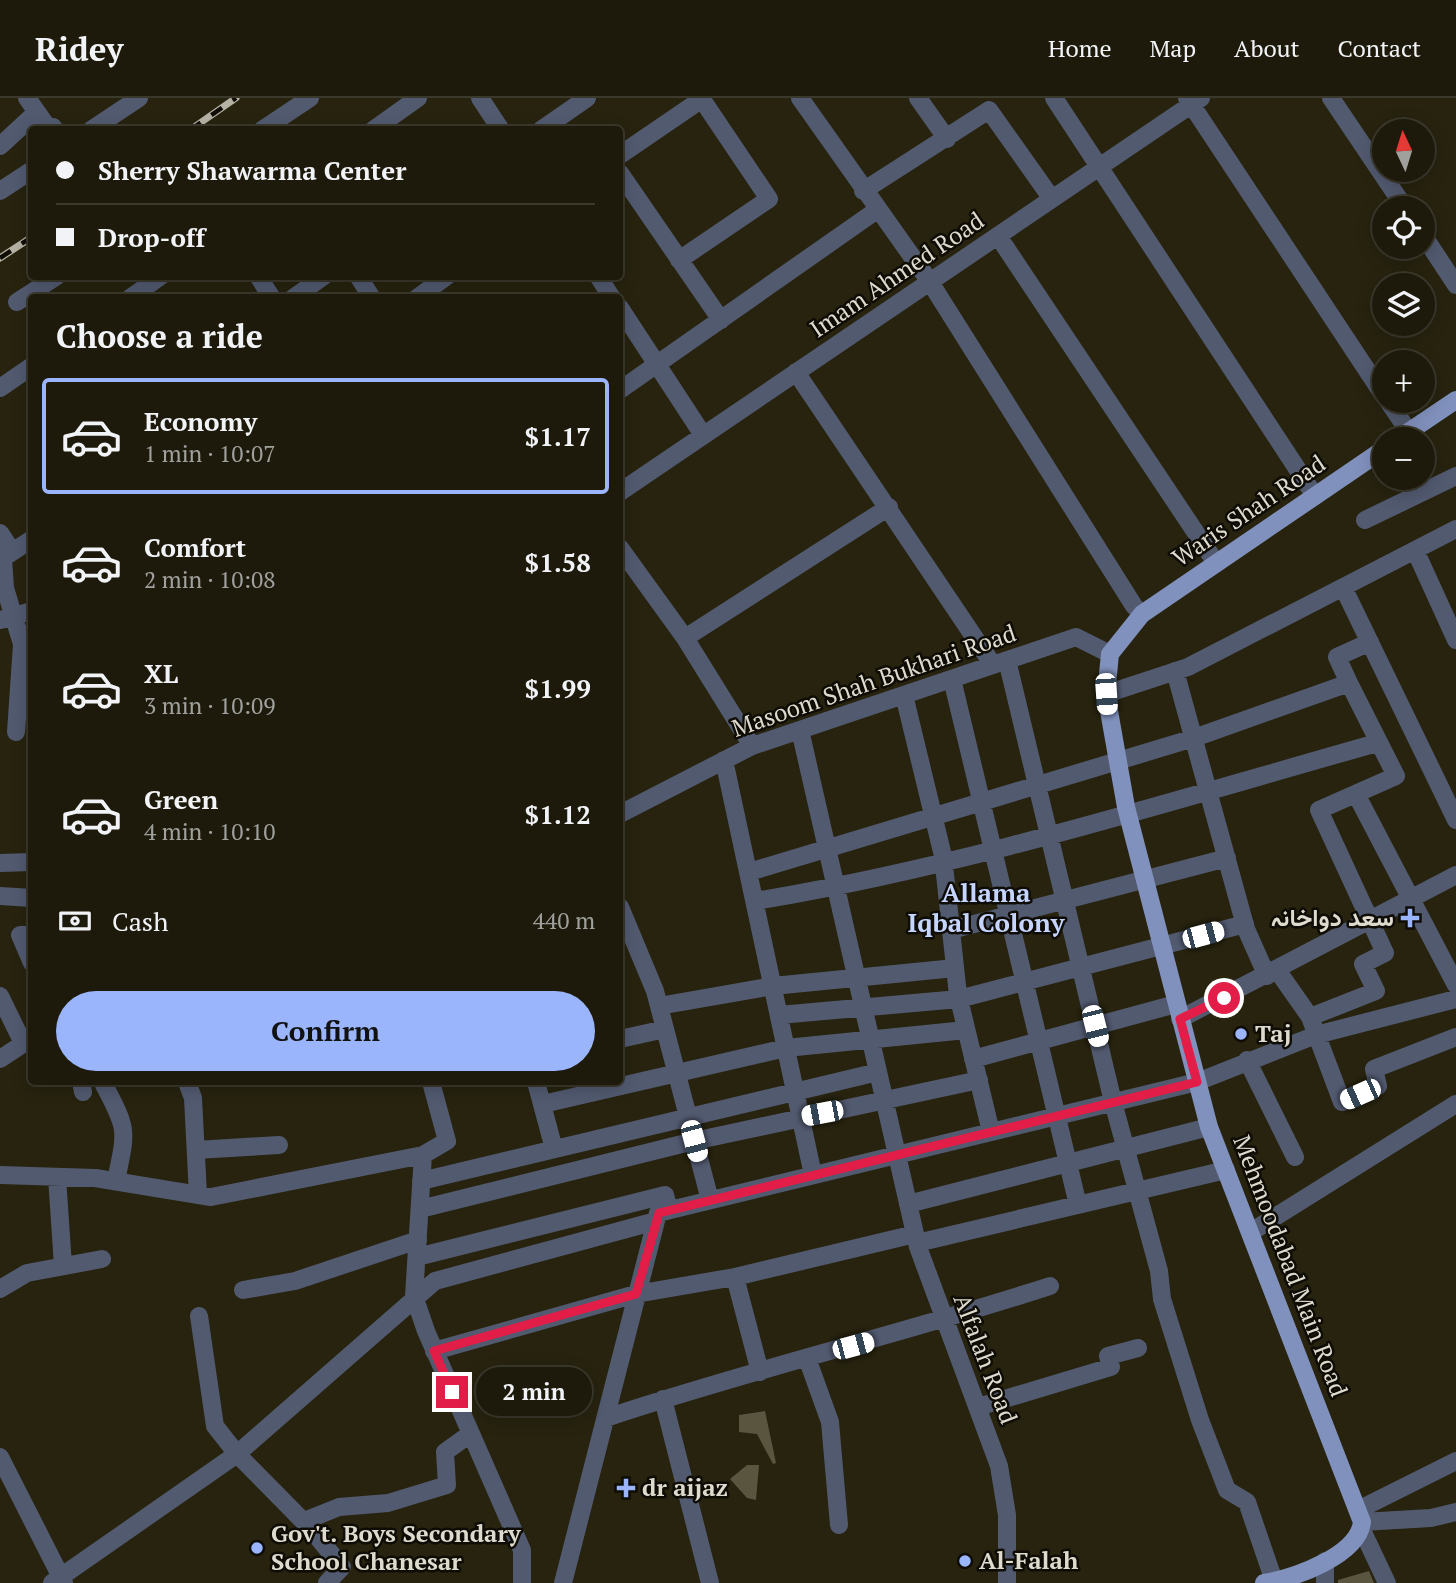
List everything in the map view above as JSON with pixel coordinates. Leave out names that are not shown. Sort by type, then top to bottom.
[{"type":"main road","points":[[1416,427],[1456,400]]},
{"type":"main road","name":"Waris Shah Road","points":[[1142,614],[1372,457]]},
{"type":"main road","points":[[1110,654],[1142,614]]},
{"type":"main road","name":"Mehmoodabad Main Road","points":[[1110,654],[1106,694],[1127,813],[1209,1127],[1360,1520]]},
{"type":"main road","points":[[1275,1582],[1325,1561],[1349,1547],[1360,1520]]},
{"type":"street","points":[[97,126],[139,98]]},
{"type":"street","points":[[268,126],[310,98]]},
{"type":"street","points":[[379,126],[418,98]]},
{"type":"street","points":[[480,98],[498,126]]},
{"type":"street","points":[[547,126],[587,98]]},
{"type":"street","points":[[800,98],[863,191],[930,282],[1134,606],[1142,614]]},
{"type":"street","points":[[918,98],[947,139]]},
{"type":"street","points":[[1054,98],[1315,496]]},
{"type":"street","points":[[1331,98],[1397,196]]},
{"type":"street","points":[[623,153],[701,99],[769,199],[679,260]]},
{"type":"street","points":[[1193,100],[1372,377]]},
{"type":"street","name":"Imam Ahmed Road","points":[[623,490],[998,236],[1193,100]]},
{"type":"street","points":[[0,146],[32,105],[47,126]]},
{"type":"street","points":[[863,191],[989,110],[1052,199]]},
{"type":"street","points":[[0,191],[28,173]]},
{"type":"street","points":[[623,177],[721,320]]},
{"type":"street","points":[[623,388],[877,210]]},
{"type":"street","points":[[998,236],[1216,563]]},
{"type":"street","points":[[1435,253],[1456,285]]},
{"type":"street","points":[[29,294],[51,280]]},
{"type":"street","points":[[136,294],[155,280]]},
{"type":"street","points":[[299,294],[318,280]]},
{"type":"street","points":[[17,302],[28,295]]},
{"type":"street","points":[[623,313],[703,435]]},
{"type":"street","points":[[0,388],[28,369]]},
{"type":"street","points":[[796,372],[1000,663],[1037,786],[1113,1102],[1159,1271],[1162,1299],[1200,1420],[1227,1490],[1247,1502],[1275,1582]]},
{"type":"street","points":[[1365,520],[1456,476]]},
{"type":"street","points":[[685,638],[889,507]]},
{"type":"street","points":[[1106,694],[1175,671],[1456,529]]},
{"type":"street","points":[[0,533],[12,551]]},
{"type":"street","points":[[16,732],[23,659],[16,616],[5,588],[3,558],[28,541]]},
{"type":"street","points":[[1415,550],[1456,640]]},
{"type":"street","points":[[623,552],[685,638],[752,746]]},
{"type":"street","points":[[1343,587],[1456,820]]},
{"type":"street","name":"Masoom Shah Bukhari Road","points":[[623,810],[752,746],[1076,637],[1110,654]]},
{"type":"street","points":[[1310,1017],[1376,991],[1363,964],[1385,953],[1319,810],[1396,775],[1377,743],[1338,657],[1370,642]]},
{"type":"street","points":[[1175,671],[1245,924],[1272,973],[1310,1017],[1342,1102],[1378,1086],[1374,1069],[1456,1037]]},
{"type":"street","points":[[952,679],[1078,1205]]},
{"type":"street","points":[[748,872],[1194,738],[1349,683]]},
{"type":"street","points":[[904,695],[944,863],[959,999],[991,1132]]},
{"type":"street","name":"Alfalah Road","points":[[800,730],[916,1239],[978,1407],[1001,1478],[1007,1515],[1007,1583]]},
{"type":"street","points":[[755,901],[836,888],[944,863],[1377,743]]},
{"type":"street","points":[[724,760],[813,1175]]},
{"type":"street","points":[[1356,794],[1456,985]]},
{"type":"street","points":[[951,930],[1227,858]]},
{"type":"street","points":[[0,863],[28,862]]},
{"type":"street","points":[[973,1059],[1095,1026],[1178,1012],[1272,973],[1370,918],[1456,875]]},
{"type":"street","points":[[0,896],[28,898]]},
{"type":"street","points":[[779,1015],[959,999],[1245,924]]},
{"type":"street","points":[[626,934],[659,1006],[710,1200]]},
{"type":"street","points":[[28,935],[20,935],[28,954]]},
{"type":"street","points":[[659,1006],[773,986],[955,968]]},
{"type":"street","points":[[0,996],[27,1041],[0,1059]]},
{"type":"street","points":[[0,1457],[59,1581],[237,1454],[414,1296],[435,1281],[710,1200],[1197,1082],[1316,1035],[1456,999]]},
{"type":"street","points":[[623,1038],[665,1029]]},
{"type":"street","points":[[623,1085],[786,1048],[967,1030]]},
{"type":"street","points":[[1247,1060],[1295,1157]]},
{"type":"street","points":[[421,1181],[878,1072]]},
{"type":"street","points":[[420,1209],[694,1141],[979,1080]]},
{"type":"street","points":[[188,1085],[193,1098],[198,1195]]},
{"type":"street","points":[[0,1175],[116,1181],[211,1197],[423,1155],[447,1141],[431,1085]]},
{"type":"street","points":[[537,1085],[554,1149]]},
{"type":"street","points":[[543,1104],[622,1085]]},
{"type":"street","points":[[104,1086],[124,1125],[125,1138],[116,1181]]},
{"type":"street","points":[[1251,1232],[1456,1104]]},
{"type":"street","points":[[908,1204],[1209,1127]]},
{"type":"street","points":[[195,1150],[279,1145]]},
{"type":"street","points":[[423,1155],[414,1296],[434,1351],[522,1550],[522,1583]]},
{"type":"street","points":[[434,1351],[636,1294],[735,1277],[1078,1205],[1226,1170]]},
{"type":"street","points":[[57,1177],[63,1266]]},
{"type":"street","points":[[243,1290],[296,1281],[417,1248],[666,1195],[663,1215],[636,1294],[563,1583]]},
{"type":"street","points":[[2,1282],[27,1273],[102,1259]]},
{"type":"street","points":[[735,1277],[760,1372]]},
{"type":"street","points":[[606,1418],[663,1399],[944,1320],[1051,1286]]},
{"type":"street","points":[[199,1316],[215,1426],[237,1454],[304,1521],[342,1567],[327,1583]]},
{"type":"street","points":[[978,1407],[1111,1367],[1108,1356],[1138,1348]]},
{"type":"street","points":[[807,1359],[830,1422],[839,1525]]},
{"type":"street","points":[[663,1399],[710,1583]]},
{"type":"street","points":[[304,1521],[339,1507],[388,1503],[447,1485],[445,1452],[470,1434]]},
{"type":"street","points":[[1360,1520],[1456,1461]]},
{"type":"street","points":[[1360,1520],[1432,1518],[1456,1512]]},
{"type":"street","name":"Mehmoodabad Main Road","points":[[1360,1520],[1387,1583]]},
{"type":"street","points":[[1325,1561],[1325,1583]]},
{"type":"building","points":[[765,1411],[776,1463],[773,1464],[757,1434],[739,1432],[739,1415]]},
{"type":"building","points":[[747,1465],[759,1465],[756,1500],[747,1498],[730,1479]]},
{"type":"building","points":[[1369,1571],[1374,1583],[1338,1583],[1338,1580]]},
{"type":"railway","points":[[196,126],[236,98]]},
{"type":"railway","points":[[0,258],[28,240]]},
{"type":"place","name":"سعد دواخانہ","points":[[1410,918]]},
{"type":"place","name":"Taj","points":[[1241,1034]]},
{"type":"place","name":"dr aijaz","points":[[626,1488]]},
{"type":"place","name":"Gov't. Boys Secondary School Chanesar","points":[[257,1548]]},
{"type":"place","name":"Al-Falah","points":[[965,1561]]},
{"type":"district","name":"Allama Iqbal Colony","points":[[986,908]]},
{"type":"route","points":[[452,1392],[434,1351],[636,1294],[659,1213],[1197,1082],[1180,1019],[1224,998]]}]
